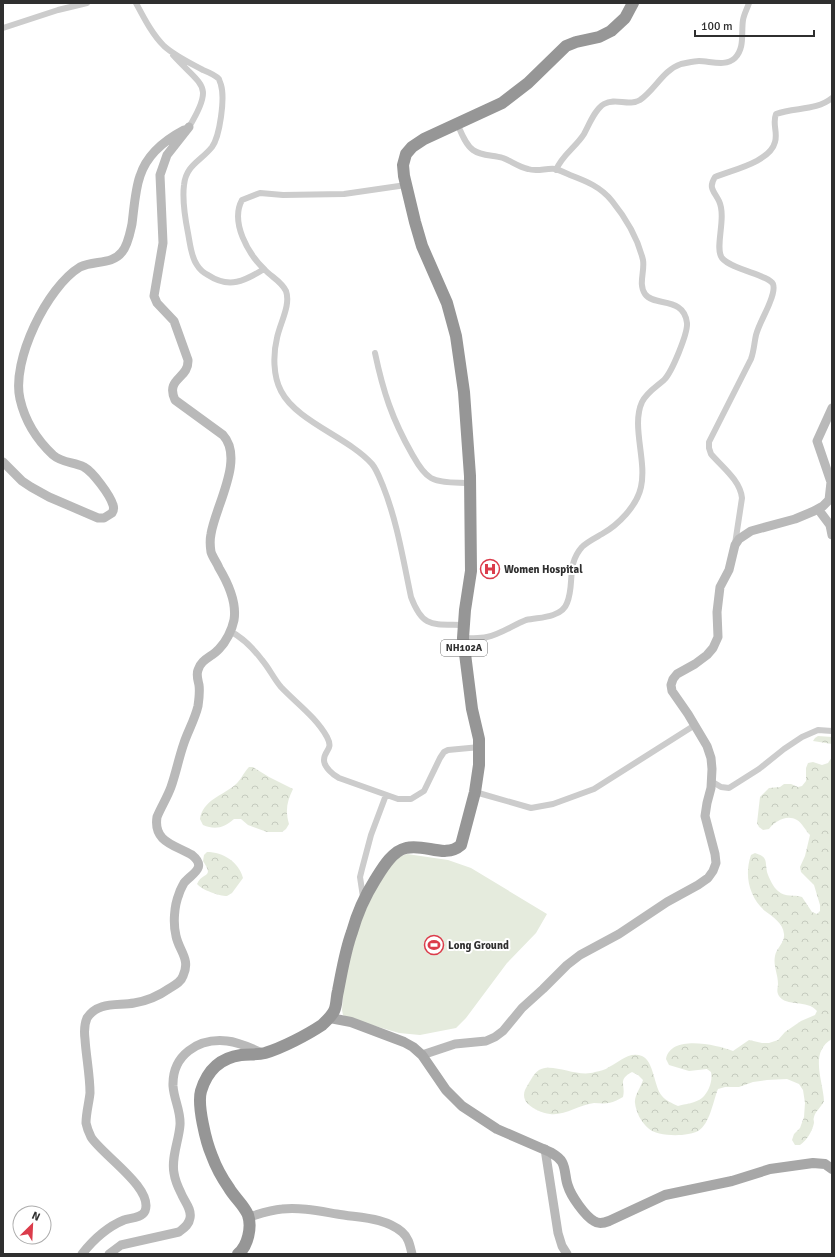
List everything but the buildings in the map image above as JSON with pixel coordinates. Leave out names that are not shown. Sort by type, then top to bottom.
[{"type":"highway","name":"NH102A","points":[[330,1018],[336,1004],[346,951],[352,932],[364,901],[375,880],[395,854],[405,848],[414,847],[448,851],[456,849],[461,845],[475,792],[479,765],[480,748],[467,675],[463,638],[471,571],[470,483],[464,392],[456,336],[447,303],[422,246],[414,222],[406,185],[404,165],[406,154],[412,147],[424,139],[502,103],[514,94],[566,46],[576,42],[599,37],[611,32],[625,18],[633,3]]},
{"type":"highway","points":[[238,1254],[246,1243],[249,1233],[249,1217],[220,1174],[212,1155],[203,1124],[200,1094],[208,1074],[223,1061],[239,1055],[262,1053],[278,1048],[321,1025],[330,1018]]},
{"type":"main road","points":[[330,1018],[351,1022],[404,1042],[413,1047],[422,1055],[442,1085],[462,1106],[498,1129],[545,1149],[557,1156],[564,1167],[567,1185],[571,1193],[585,1213],[594,1222],[600,1224],[664,1195],[732,1181],[770,1169],[813,1163],[825,1164],[832,1169]]},
{"type":"street","points":[[3,28],[58,10],[87,3]]},
{"type":"street","points":[[82,1254],[94,1240],[115,1224],[142,1215],[145,1211],[145,1200],[138,1187],[126,1172],[95,1142],[87,1128],[86,1123],[89,1080],[84,1030],[87,1019],[92,1012],[98,1008],[111,1005],[135,1003],[161,994],[179,982],[185,971],[185,956],[176,937],[176,905],[180,890],[196,872],[198,864],[192,855],[171,844],[160,836],[156,826],[156,821],[171,787],[182,748],[197,708],[200,692],[197,674],[198,669],[203,661],[220,648],[230,631],[235,612],[234,601],[211,552],[213,525],[226,486],[232,453],[227,439],[223,435],[175,400],[172,395],[173,385],[186,371],[188,360],[174,321],[157,303],[154,296],[163,243],[160,175],[168,155],[189,127],[202,104],[204,94],[203,86],[197,78],[184,67],[155,36],[136,3]]},
{"type":"street","points":[[556,170],[562,158],[583,135],[596,113],[604,104],[615,101],[629,103],[634,102],[648,93],[665,75],[680,65],[699,61],[725,63],[734,59],[742,44],[743,22],[749,3]]},
{"type":"street","points":[[155,36],[178,56],[219,79],[221,86],[222,96],[217,138],[208,151],[191,166],[186,176],[184,185],[185,216],[196,265],[202,271],[215,279],[228,283],[244,280],[264,269]]},
{"type":"street","points":[[422,1055],[455,1044],[486,1041],[495,1037],[522,1008],[576,958],[619,934],[667,902],[698,885],[708,878],[713,871],[716,863],[715,854],[705,816],[711,781],[711,758],[707,746],[695,725],[672,691],[671,684],[677,674],[707,656],[713,648],[718,636],[718,592],[732,561],[742,498],[741,490],[738,484],[711,454],[709,442],[752,355],[758,330],[774,289],[773,283],[768,279],[743,270],[722,258],[720,253],[722,208],[712,188],[712,182],[715,177],[751,163],[766,155],[772,149],[776,134],[774,120],[776,114],[819,105],[832,98]]},
{"type":"street","points":[[457,123],[467,145],[479,154],[503,158],[526,169],[544,171],[556,170],[592,184],[602,190],[612,200],[627,223],[641,254],[644,268],[642,284],[646,296],[651,299],[666,302],[682,310],[686,318],[687,326],[673,366],[663,380],[647,394],[642,402],[638,425],[643,465],[641,490],[622,517],[604,533],[584,545],[578,553],[572,570],[567,603],[562,610],[553,615],[525,621],[486,638],[463,638]]},
{"type":"street","points":[[3,462],[22,482],[49,497],[98,518],[104,518],[112,513],[114,505],[89,470],[82,466],[58,459],[37,437],[29,423],[20,397],[20,368],[29,338],[38,318],[46,303],[58,288],[79,268],[87,264],[109,261],[116,258],[122,252],[127,244],[131,228],[139,176],[147,161],[157,148],[174,135],[189,127]]},
{"type":"street","points":[[406,185],[344,194],[283,195],[260,193],[242,200],[238,207],[238,219],[243,237],[256,260],[284,286],[288,296],[276,338],[276,374],[280,389],[288,402],[302,414],[363,456],[372,465],[379,477],[393,514],[412,597],[416,609],[422,618],[433,623],[464,625]]},
{"type":"street","points":[[376,353],[379,371],[388,404],[401,435],[424,472],[430,478],[441,481],[470,483]]},
{"type":"street","points":[[735,545],[739,539],[750,531],[795,519],[818,508],[829,500],[831,482],[817,441],[832,408]]},
{"type":"street","points":[[818,508],[830,525],[832,535]]},
{"type":"street","points":[[230,631],[238,636],[262,659],[280,686],[322,730],[329,744],[324,760],[325,764],[330,771],[339,778],[386,795],[406,800],[421,794],[427,786],[444,752],[448,750],[480,748]]},
{"type":"street","points":[[475,792],[531,808],[553,804],[594,789],[695,725]]},
{"type":"street","points":[[711,781],[721,787],[729,788],[759,769],[802,737],[818,730],[832,731]]},
{"type":"street","points":[[364,901],[360,877],[371,835],[386,795]]},
{"type":"street","points":[[109,1254],[111,1251],[127,1243],[179,1232],[186,1226],[191,1218],[190,1210],[181,1194],[174,1172],[180,1124],[179,1110],[173,1087],[173,1077],[180,1058],[191,1049],[205,1042],[215,1041],[228,1041],[262,1053]]},
{"type":"street","points":[[545,1149],[558,1233],[562,1246],[567,1254]]},
{"type":"street","points":[[249,1217],[267,1211],[296,1209],[313,1210],[376,1220],[402,1232],[407,1237],[412,1254]]},
{"type":"green space","points":[[818,736],[832,737],[832,744],[813,741]]},
{"type":"green space","points":[[832,757],[832,1039],[821,1051],[819,1059],[824,1101],[815,1115],[812,1130],[805,1141],[800,1145],[795,1145],[792,1140],[794,1134],[800,1128],[804,1117],[805,1103],[803,1090],[799,1084],[787,1079],[753,1082],[739,1087],[725,1087],[718,1089],[711,1112],[702,1128],[693,1133],[680,1135],[658,1133],[645,1126],[639,1117],[635,1103],[643,1080],[632,1072],[623,1080],[623,1097],[613,1102],[588,1104],[566,1112],[555,1114],[541,1112],[530,1106],[525,1099],[524,1092],[539,1070],[551,1068],[588,1073],[604,1070],[633,1055],[642,1056],[649,1063],[659,1092],[665,1099],[678,1106],[694,1102],[700,1100],[707,1093],[711,1082],[711,1072],[707,1069],[689,1071],[669,1065],[666,1059],[670,1051],[676,1046],[695,1043],[716,1046],[733,1051],[749,1040],[769,1043],[778,1040],[785,1032],[801,1021],[815,1015],[817,1011],[813,1007],[786,1001],[778,994],[778,980],[775,960],[776,953],[783,940],[784,934],[782,927],[755,899],[749,885],[748,870],[751,855],[755,853],[762,856],[765,860],[769,877],[776,889],[787,895],[802,897],[812,912],[817,914],[820,911],[820,905],[814,885],[801,872],[800,867],[805,856],[810,835],[801,823],[793,818],[782,819],[774,823],[769,829],[763,830],[757,823],[760,797],[769,788],[780,787],[784,784],[791,784],[798,787],[802,786],[806,781],[806,768],[808,763],[813,762],[822,765],[828,763]]},
{"type":"green space","points":[[249,767],[253,767],[293,789],[287,806],[289,824],[286,829],[282,832],[267,832],[248,825],[241,819],[234,819],[223,826],[215,828],[203,825],[200,819],[205,807],[235,785]]},
{"type":"green space","points":[[207,852],[213,852],[230,859],[241,872],[243,878],[232,893],[227,896],[211,892],[197,884],[199,880],[208,873],[203,861],[204,855]]},
{"type":"green space","points":[[407,854],[448,860],[471,868],[547,914],[536,933],[507,963],[466,1018],[456,1028],[420,1035],[399,1033],[351,1019],[343,1015],[342,1010],[344,981],[359,925],[374,892],[393,862],[399,857]]},
{"type":"place","name":"Women Hospital","points":[[490,569]]},
{"type":"place","name":"Long Ground","points":[[434,945]]}]
